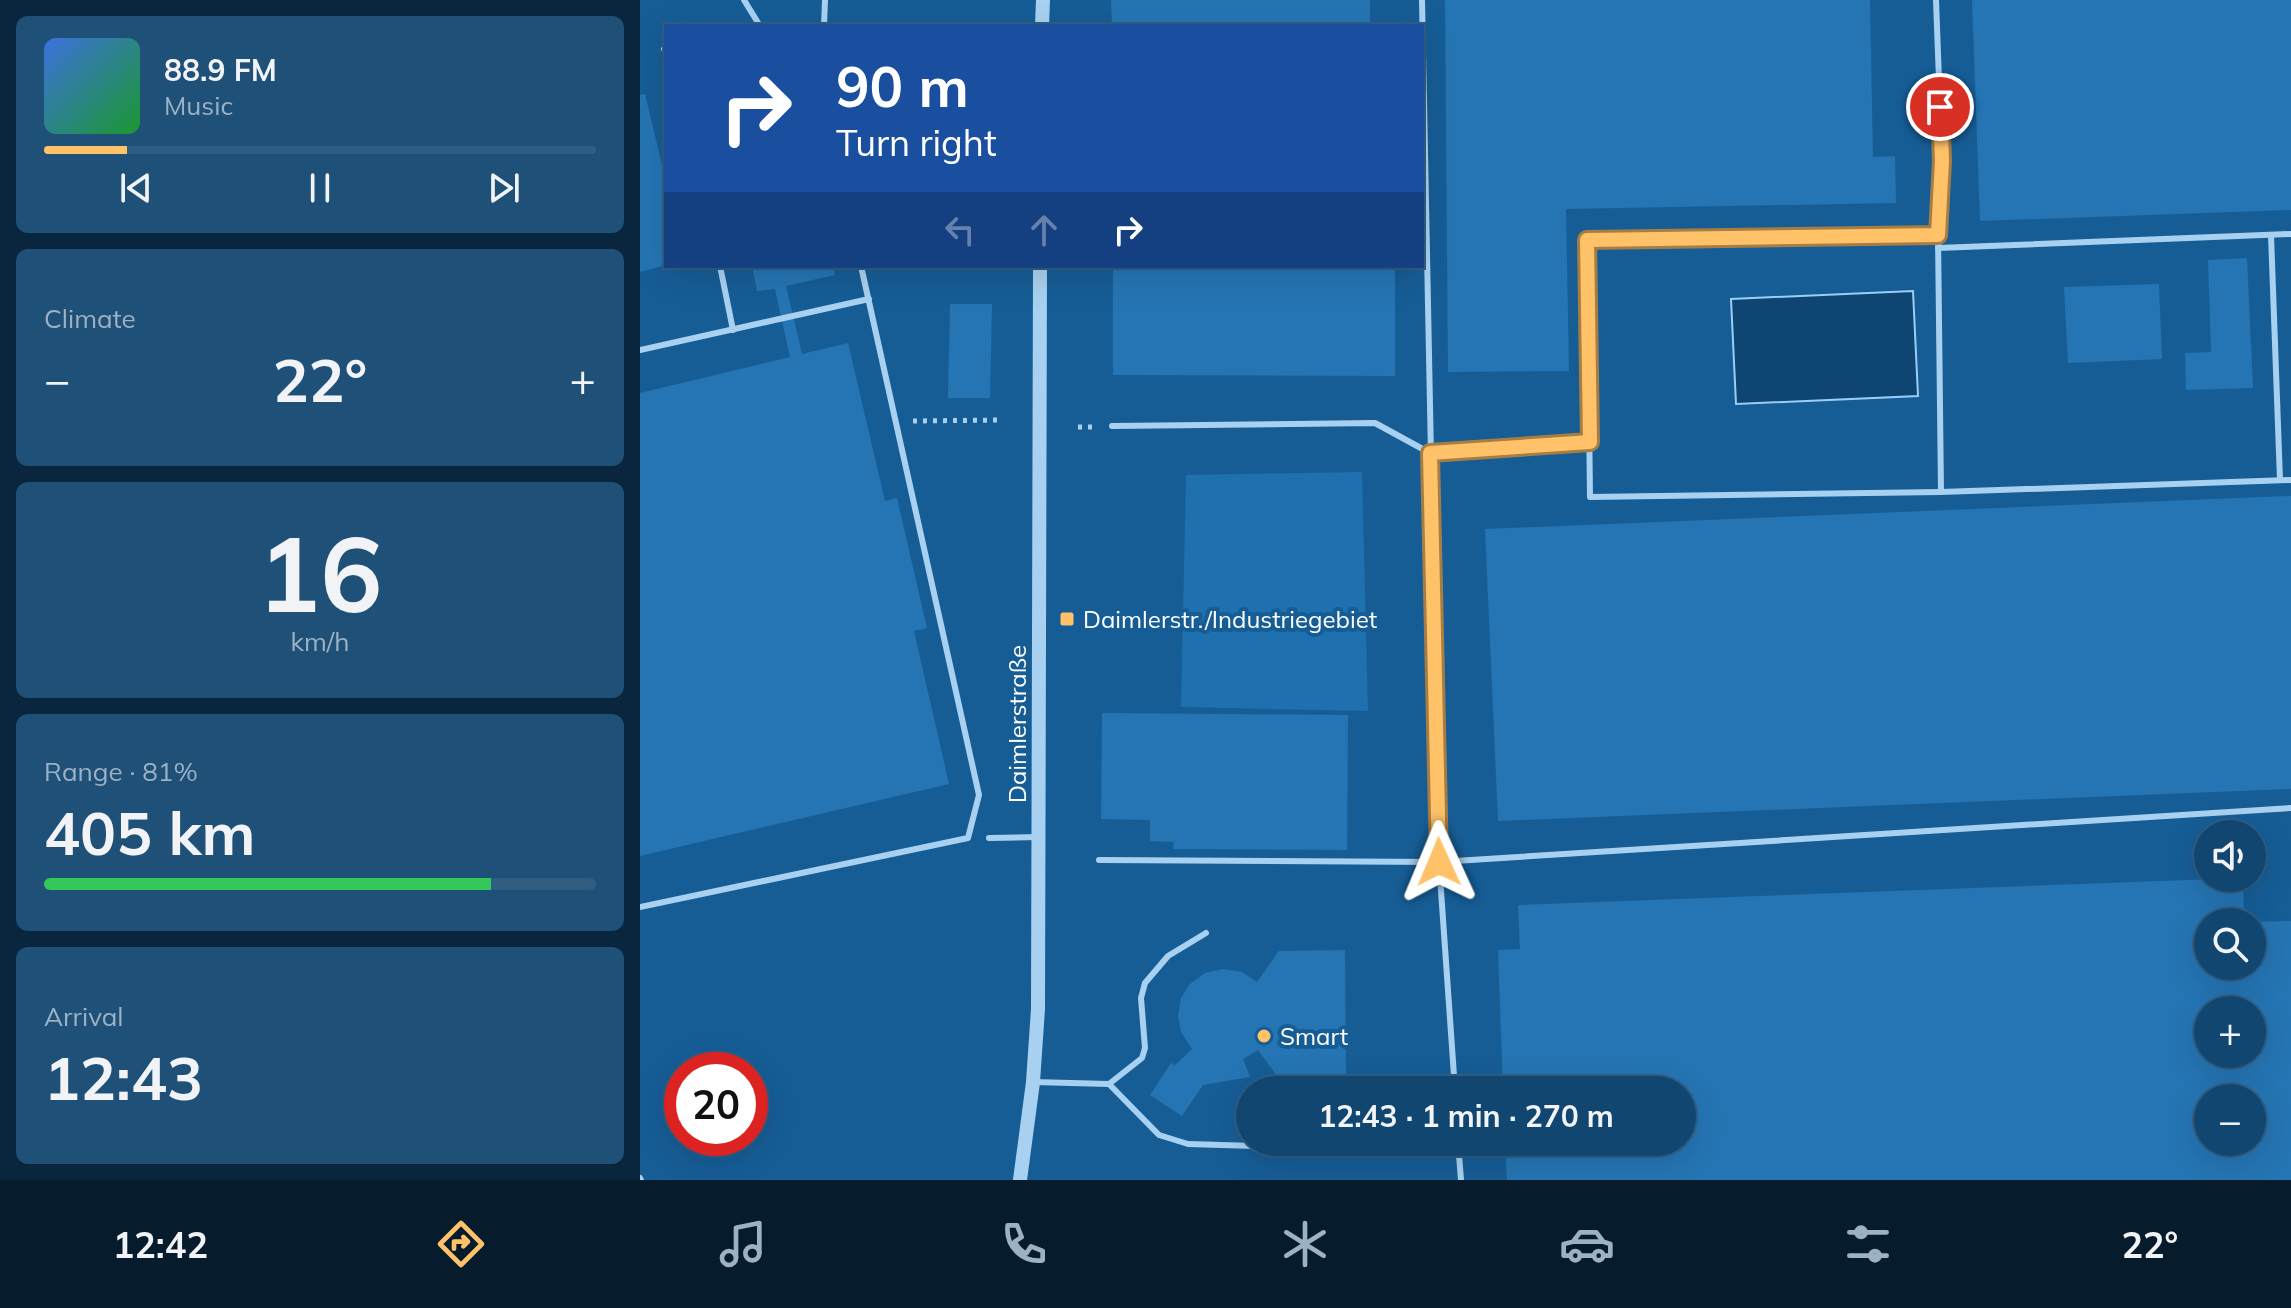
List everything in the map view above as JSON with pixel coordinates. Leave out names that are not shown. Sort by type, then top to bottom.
[{"type":"street","points":[[1042,24],[1043,0]]},
{"type":"street","name":"Daimlerstraße","points":[[1020,1180],[1033,1082],[1038,1009],[1040,268]]},
{"type":"lane","points":[[744,0],[759,24]]},
{"type":"lane","points":[[824,24],[825,0]]},
{"type":"lane","points":[[1422,0],[1422,24]]},
{"type":"lane","points":[[1936,0],[1942,161],[1938,235],[1941,492]]},
{"type":"lane","points":[[1424,113],[1439,862],[1454,1076]]},
{"type":"lane","points":[[1938,248],[2291,234]]},
{"type":"lane","points":[[1938,235],[1587,240],[1590,497],[1941,492],[2291,480]]},
{"type":"lane","points":[[2271,235],[2280,480]]},
{"type":"lane","points":[[720,268],[733,330]]},
{"type":"lane","points":[[640,907],[968,838],[979,795],[861,268]]},
{"type":"lane","points":[[640,350],[869,299]]},
{"type":"lane","points":[[1112,426],[1375,423],[1430,453],[1590,442]]},
{"type":"lane","points":[[1099,860],[1439,862],[2291,808]]},
{"type":"lane","points":[[989,838],[1039,837]]},
{"type":"lane","points":[[1033,1082],[1109,1084],[1142,1058],[1145,1048],[1141,998],[1145,983],[1168,956],[1206,933]]},
{"type":"lane","points":[[1109,1084],[1159,1135],[1188,1144],[1236,1145]]},
{"type":"lane","points":[[1459,1156],[1461,1180]]},
{"type":"path","points":[[896,421],[1001,420]]},
{"type":"path","points":[[1078,427],[1087,427]]},
{"type":"shaded area","points":[[1913,291],[1918,396],[1736,404],[1731,299]]},
{"type":"shaded area","points":[[1362,472],[1368,711],[1181,707],[1186,475]]},
{"type":"building","points":[[1111,0],[1370,0],[1370,24],[1112,24]]},
{"type":"building","points":[[1445,0],[1870,0],[1873,157],[1895,156],[1896,203],[1566,209],[1569,371],[1448,372]]},
{"type":"building","points":[[1972,0],[2291,0],[2291,210],[1980,221]]},
{"type":"building","points":[[645,94],[664,173],[664,266],[640,272],[640,95]]},
{"type":"building","points":[[2247,258],[2253,388],[2186,390],[2185,353],[2211,352],[2208,260]]},
{"type":"building","points":[[752,268],[833,268],[835,275],[786,286],[802,354],[848,343],[885,501],[897,498],[927,628],[914,631],[949,784],[640,856],[640,393],[790,357],[775,289],[757,291]]},
{"type":"building","points":[[1113,268],[1395,268],[1395,376],[1113,375]]},
{"type":"building","points":[[2159,284],[2162,359],[2068,363],[2064,287]]},
{"type":"building","points":[[950,304],[992,304],[990,398],[948,398]]},
{"type":"building","points":[[2291,496],[2291,789],[1498,821],[1485,529]]},
{"type":"building","points":[[1102,713],[1348,715],[1347,850],[1173,849],[1174,842],[1150,841],[1150,820],[1101,819]]},
{"type":"building","points":[[2194,880],[2194,892],[2243,892],[2244,908],[2194,908],[2194,980],[2266,980],[2266,922],[2291,921],[2291,1180],[1507,1180],[1506,1156],[1696,1156],[1696,1076],[1502,1076],[1498,950],[1520,949],[1518,905]]},
{"type":"building","name":"Smart","points":[[1345,950],[1346,1076],[1277,1076],[1258,1050],[1243,1059],[1250,1076],[1236,1076],[1236,1079],[1203,1085],[1182,1116],[1150,1095],[1171,1063],[1175,1065],[1192,1049],[1181,1032],[1178,1016],[1181,998],[1190,984],[1205,973],[1223,969],[1242,972],[1257,982],[1279,951]]},
{"type":"place","name":"Daimlerstr./Industriegebiet","points":[[1067,619]]},
{"type":"place","name":"Smart","points":[[1264,1036]]},
{"type":"route","points":[[1439,862],[1430,453],[1590,442],[1587,240],[1938,235],[1942,161],[1940,107]]}]
